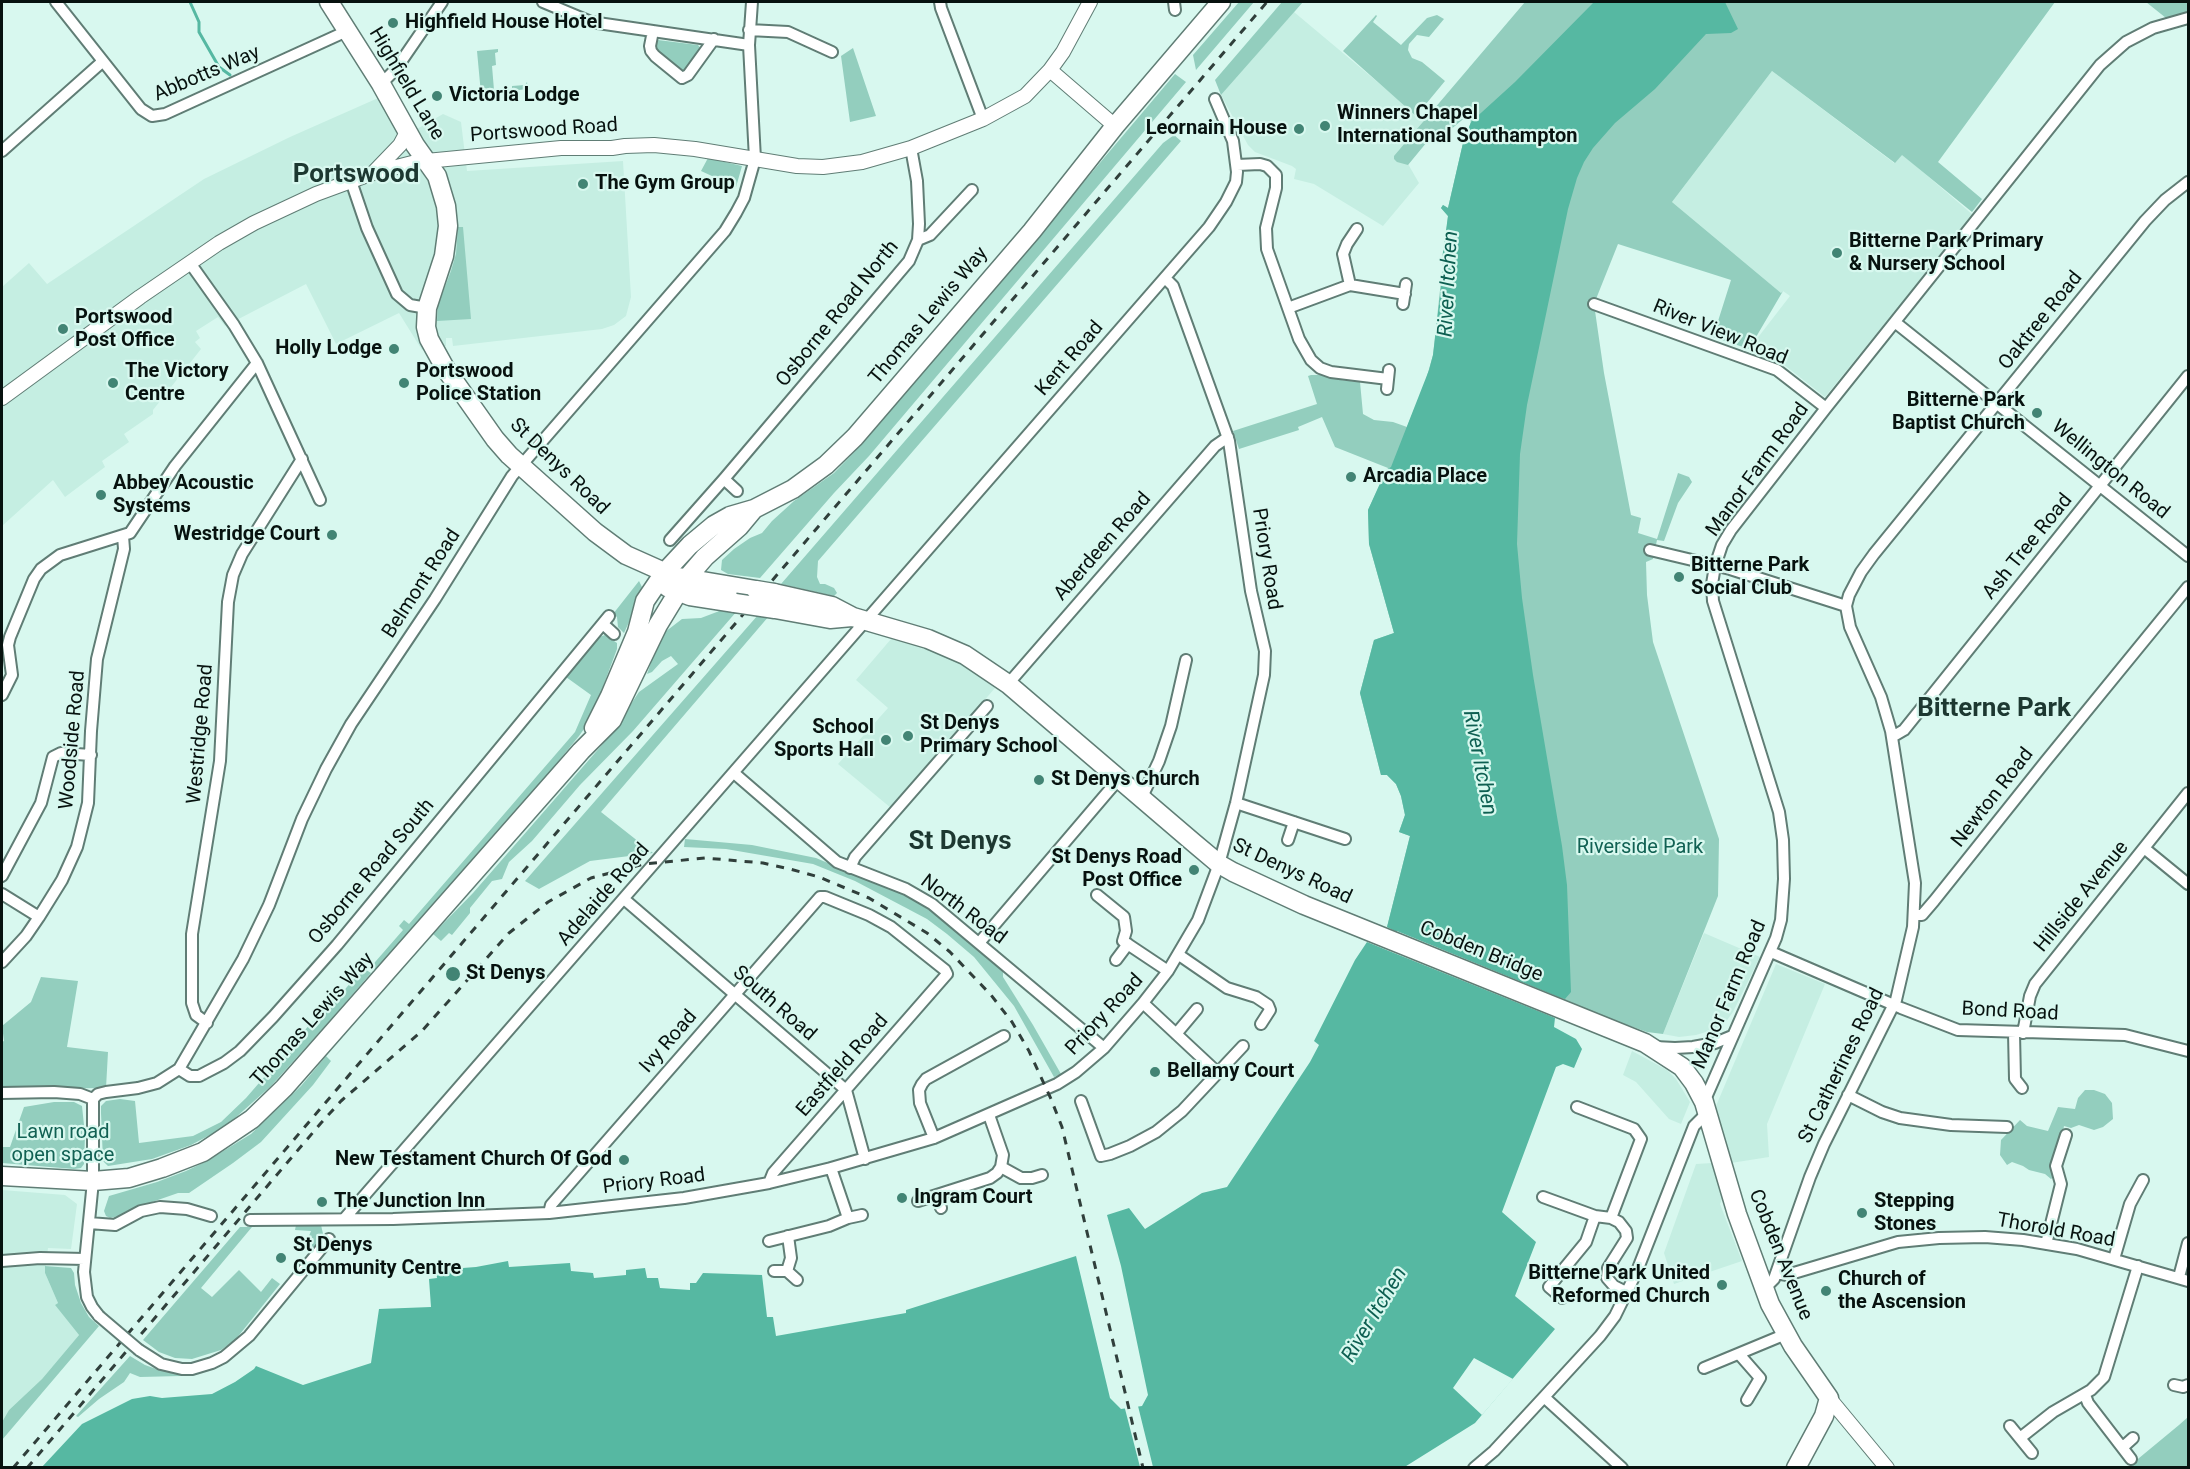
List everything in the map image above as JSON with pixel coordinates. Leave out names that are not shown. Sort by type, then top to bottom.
[{"type":"main road","name":"Highfield Lane","points":[[329,2],[381,84],[425,160]]},
{"type":"main road","name":"Thomas Lewis Way","points":[[582,751],[610,696],[637,632],[690,545],[707,530],[730,516],[754,509],[810,477],[855,437],[1032,231],[1115,126],[1221,2]]},
{"type":"main road","name":"St Denys Road","points":[[425,160],[437,176],[448,217],[444,256],[427,308],[426,327],[434,350],[495,439],[520,465],[595,532],[690,596],[735,603],[775,601]]},
{"type":"main road","name":"Thomas Lewis Way","points":[[2,1176],[93,1181],[129,1178],[203,1152],[252,1119],[300,1070],[612,720],[658,625],[670,581],[705,557],[739,528],[754,509]]},
{"type":"main road","points":[[721,584],[714,576],[712,564],[725,539]]},
{"type":"main road","name":"St Denys Road","points":[[670,581],[721,584],[756,590],[775,601],[830,619],[859,619],[946,646],[1008,684],[1219,864],[1304,905],[1394,941]]},
{"type":"main road","name":"Cobden Bridge","points":[[1394,941],[1654,1047]]},
{"type":"main road","name":"Cobden Avenue","points":[[1654,1047],[1682,1067],[1694,1083],[1705,1108],[1737,1214],[1764,1289],[1786,1334],[1829,1398]]},
{"type":"main road","points":[[1796,1467],[1824,1416],[1829,1398]]},
{"type":"street","name":"Abbotts Way","points":[[56,2],[141,109],[152,116],[158,116],[347,31]]},
{"type":"street","points":[[381,84],[396,69],[442,2]]},
{"type":"street","points":[[543,2],[591,22],[749,45]]},
{"type":"street","name":"Belmont Road","points":[[178,1069],[243,959],[269,905],[302,819],[351,724],[520,465],[725,231],[744,198],[755,159],[749,45],[752,2]]},
{"type":"street","points":[[940,2],[983,119]]},
{"type":"street","name":"Portswood Road","points":[[2,398],[190,262],[263,219],[316,194],[351,181],[425,160],[561,148],[612,148],[640,145],[695,149],[797,166],[843,165],[879,158],[911,148],[983,119],[1025,96],[1050,70],[1076,30],[1090,2]]},
{"type":"street","name":"Manor Farm Road","points":[[1474,1467],[1494,1451],[1616,1316],[1628,1293],[1694,1126],[1705,1108],[1732,1036],[1771,952],[1780,920],[1784,879],[1784,840],[1779,812],[1715,610],[1712,593],[1715,566],[1722,545],[1731,530],[1826,408],[2100,66],[2126,42],[2153,28],[2188,18]]},
{"type":"street","points":[[749,30],[788,33],[832,52]]},
{"type":"street","points":[[653,31],[651,51],[682,78],[688,75],[714,39]]},
{"type":"street","points":[[2,151],[102,62]]},
{"type":"street","points":[[1050,70],[1115,126]]},
{"type":"street","name":"Kent Road","points":[[859,619],[1165,278],[1209,227],[1227,202],[1236,182],[1237,165],[1233,141],[1215,99]]},
{"type":"street","points":[[373,173],[400,145],[407,132]]},
{"type":"street","name":"Osborne Road North","points":[[670,540],[906,266],[918,240],[917,181],[911,148]]},
{"type":"street","points":[[1237,165],[1260,164],[1267,166],[1276,175],[1276,188],[1266,228],[1266,238],[1271,262],[1299,339],[1307,354],[1315,364],[1331,372],[1388,379]]},
{"type":"street","points":[[351,181],[367,228],[397,294],[410,305],[427,308]]},
{"type":"street","name":"Oaktree Road","points":[[1846,606],[1861,572],[1997,403],[2145,221],[2165,200],[2188,182]]},
{"type":"street","points":[[918,240],[930,235],[966,193]]},
{"type":"street","points":[[1350,285],[1343,258],[1352,247],[1357,229]]},
{"type":"street","points":[[190,262],[234,325],[257,363],[320,500]]},
{"type":"street","name":"Priory Road","points":[[250,1220],[403,1219],[549,1213],[684,1198],[769,1183],[865,1159],[934,1138],[1068,1078],[1104,1048],[1168,971],[1201,914],[1219,864],[1236,803],[1257,712],[1265,664],[1265,651],[1250,582],[1236,475],[1228,437],[1173,286],[1165,278]]},
{"type":"street","points":[[1288,308],[1350,285],[1405,294]]},
{"type":"street","name":"River View Road","points":[[1594,304],[1777,370],[1826,408]]},
{"type":"street","name":"Wellington Road","points":[[1896,323],[2188,556]]},
{"type":"street","points":[[2,695],[12,675],[5,644],[34,579],[47,563],[60,555],[123,536],[135,528],[175,466],[257,363]]},
{"type":"street","name":"Ash Tree Road","points":[[1892,737],[1904,730],[2188,375]]},
{"type":"street","name":"Aberdeen Road","points":[[1008,684],[1215,446],[1228,437]]},
{"type":"street","name":"Westridge Road","points":[[207,1023],[196,1015],[192,1003],[192,934],[220,761],[228,602],[233,575],[242,554],[302,459]]},
{"type":"street","points":[[724,479],[737,491]]},
{"type":"street","name":"Woodside Road","points":[[2,962],[26,936],[39,917],[62,880],[77,848],[88,803],[97,659],[124,549],[123,536]]},
{"type":"street","points":[[1650,550],[1730,569],[1846,606]]},
{"type":"street","name":"Newton Road","points":[[1915,915],[1922,915],[1934,901],[2188,587]]},
{"type":"street","name":"St Catherines Road","points":[[1764,1289],[1776,1274],[1810,1177],[1893,1005],[1902,979],[1915,915],[1915,883],[1892,737],[1881,697],[1850,627],[1846,606]]},
{"type":"street","name":"Adelaide Road","points":[[344,1219],[734,773],[859,619]]},
{"type":"street","name":"Osborne Road South","points":[[178,1069],[194,1077],[207,1072],[240,1050],[273,1017],[337,945],[606,620],[614,634]]},
{"type":"street","points":[[1141,799],[1159,761],[1171,726],[1186,660]]},
{"type":"street","points":[[850,868],[855,857],[980,723],[987,706]]},
{"type":"street","points":[[2,876],[41,803],[53,757],[61,753],[91,755]]},
{"type":"street","name":"North Road","points":[[734,773],[837,862],[906,889],[932,904],[1104,1048]]},
{"type":"street","points":[[979,943],[1118,780]]},
{"type":"street","name":"Hillside Avenue","points":[[2022,1088],[2015,1079],[2018,1033],[2036,984],[2188,793]]},
{"type":"street","points":[[1236,803],[1346,839]]},
{"type":"street","points":[[1288,840],[1294,822]]},
{"type":"street","points":[[2144,848],[2188,884]]},
{"type":"street","points":[[2,894],[39,917]]},
{"type":"street","points":[[1097,895],[1124,916],[1123,941],[1168,971]]},
{"type":"street","name":"Ivy Road","points":[[549,1213],[551,1205],[820,897],[843,903],[891,927],[947,974]]},
{"type":"street","name":"South Road","points":[[624,899],[846,1090]]},
{"type":"street","points":[[1116,960],[1128,944]]},
{"type":"street","name":"Bond Road","points":[[1771,952],[1893,1005],[1958,1030],[2125,1035],[2188,1051]]},
{"type":"street","points":[[1179,955],[1227,988],[1256,997],[1268,1005],[1270,1010],[1261,1024]]},
{"type":"street","name":"Eastfield Road","points":[[769,1183],[773,1173],[947,974]]},
{"type":"street","points":[[1143,1003],[1218,1073]]},
{"type":"street","points":[[1176,1034],[1197,1009]]},
{"type":"street","points":[[934,1138],[920,1103],[919,1090],[926,1080],[1004,1036]]},
{"type":"street","points":[[1654,1047],[1675,1048],[1715,1044],[1732,1036]]},
{"type":"street","points":[[1081,1101],[1101,1156],[1130,1146],[1156,1132],[1182,1111],[1243,1046]]},
{"type":"street","points":[[950,1067],[957,1078]]},
{"type":"street","points":[[178,1069],[157,1083],[138,1089],[106,1092],[98,1094],[93,1099],[93,1181],[84,1272],[87,1297],[99,1316],[161,1364],[182,1369],[212,1364],[249,1336],[329,1239]]},
{"type":"street","points":[[846,1090],[865,1159]]},
{"type":"street","points":[[2,1093],[80,1094],[93,1099]]},
{"type":"street","points":[[1848,1095],[1882,1112],[1907,1119],[1951,1125],[2007,1127]]},
{"type":"street","points":[[1577,1107],[1634,1129],[1641,1139],[1611,1218]]},
{"type":"street","points":[[918,1201],[990,1178],[1001,1167],[1003,1155],[989,1115]]},
{"type":"street","points":[[2046,1244],[2061,1184],[2056,1166],[2066,1135]]},
{"type":"street","points":[[1001,1167],[1027,1179],[1042,1175]]},
{"type":"street","points":[[831,1168],[848,1218]]},
{"type":"street","points":[[2114,1259],[2130,1204],[2143,1180]]},
{"type":"street","points":[[937,1195],[941,1208]]},
{"type":"street","points":[[1543,1197],[1619,1222],[1626,1231],[1627,1238],[1608,1268],[1607,1278],[1614,1286],[1628,1293]]},
{"type":"street","points":[[89,1222],[115,1225],[141,1211],[160,1207],[187,1209],[212,1216]]},
{"type":"street","points":[[769,1240],[829,1227],[848,1218],[862,1215]]},
{"type":"street","points":[[1562,1299],[1549,1287],[1586,1242],[1595,1216]]},
{"type":"street","points":[[787,1271],[791,1258],[788,1236]]},
{"type":"street","name":"Thorold Road","points":[[1776,1274],[1787,1275],[1891,1244],[1918,1240],[1998,1237],[2046,1244],[2114,1259],[2184,1279]]},
{"type":"street","points":[[2184,1279],[2188,1243]]},
{"type":"street","points":[[2,1261],[85,1258]]},
{"type":"street","points":[[2020,1438],[2053,1412],[2097,1386],[2107,1371],[2109,1355],[2138,1266]]},
{"type":"street","points":[[774,1271],[787,1271],[797,1280]]},
{"type":"street","points":[[1704,1368],[1786,1334]]},
{"type":"street","points":[[1739,1354],[1760,1378],[1747,1400]]},
{"type":"street","points":[[2174,1385],[2183,1387],[2188,1384]]},
{"type":"street","points":[[2085,1395],[2088,1403],[2132,1459]]},
{"type":"street","points":[[1544,1397],[1622,1467]]},
{"type":"street","name":"Cobden Avenue","points":[[1829,1398],[1887,1467]]},
{"type":"street","points":[[2010,1426],[2032,1453]]},
{"type":"street","points":[[2123,1448],[2133,1438]]},
{"type":"shaded area","points":[[1294,12],[1436,131],[1408,164],[1419,183],[1383,226],[1314,184],[1294,179],[1296,169],[1292,166],[1255,152],[1248,145],[1221,95]]},
{"type":"shaded area","name":"Bitterne Park Primary & Nursery School","points":[[1772,71],[1894,163],[1902,154],[1973,215],[1825,397],[1778,360],[1749,349],[1790,296],[1783,291],[1781,293],[1672,202]]},
{"type":"shaded area","points":[[394,91],[417,129],[443,114],[461,122],[467,171],[623,161],[631,297],[626,316],[614,325],[602,329],[453,346],[452,338],[446,338],[446,346],[422,350],[399,313],[336,344],[306,284],[225,326],[218,317],[196,331],[200,338],[195,342],[201,349],[153,410],[153,414],[124,434],[129,442],[102,461],[105,467],[65,497],[53,480],[2,526],[2,287],[29,263],[47,284],[204,179],[290,137]]},
{"type":"shaded area","name":"St Denys Primary School","points":[[891,639],[962,663],[995,688],[891,808],[838,764],[888,708],[856,680]]},
{"type":"shaded area","points":[[1704,933],[1760,957],[1733,1012],[1722,1027],[1696,1035],[1679,1037],[1663,1034]]},
{"type":"shaded area","points":[[1776,964],[1825,984],[1767,1124],[1769,1157],[1731,1163],[1716,1106]]},
{"type":"shaded area","points":[[1632,1051],[1667,1070],[1676,1079],[1690,1102],[1681,1124],[1669,1119],[1636,1082],[1623,1075]]},
{"type":"shaded area","points":[[1712,1163],[1723,1197],[1720,1204],[1742,1261],[1674,1284],[1664,1253],[1696,1164]]},
{"type":"shaded area","points":[[2,1190],[65,1195],[77,1204],[71,1249],[48,1248],[45,1273],[58,1303],[55,1305],[79,1335],[42,1379],[9,1410],[2,1422]]},
{"type":"green space","points":[[1239,2],[1254,2],[1196,70],[1193,55]]},
{"type":"green space","points":[[1282,2],[1303,2],[1221,95],[1215,80]]},
{"type":"green space","name":"Riverside Park","points":[[1525,2],[2055,2],[1938,162],[1982,199],[1972,212],[1902,155],[1895,163],[1772,71],[1672,202],[1781,293],[1783,291],[1749,349],[1713,337],[1731,280],[1618,244],[1594,304],[1604,373],[1631,515],[1641,518],[1638,533],[1657,539],[1678,473],[1689,477],[1692,482],[1678,503],[1664,541],[1657,540],[1653,559],[1646,562],[1647,595],[1653,642],[1719,839],[1718,896],[1663,1034],[1647,1032],[1619,1022],[1387,927],[1410,836],[1399,832],[1405,815],[1401,796],[1396,784],[1387,775],[1381,775],[1360,693],[1374,640],[1394,633],[1369,544],[1368,510],[1388,468],[1335,447],[1322,417],[1298,427],[1299,430],[1239,449],[1233,431],[1317,404],[1308,376],[1311,375],[1339,375],[1341,380],[1360,382],[1363,414],[1374,420],[1393,422],[1407,427],[1425,383],[1433,355],[1448,216],[1441,208],[1443,205],[1448,208],[1463,143],[1471,122],[1467,116],[1450,130],[1436,131],[1408,165],[1397,162],[1394,156]]},
{"type":"green space","points":[[2146,2],[2188,2],[2188,13],[2166,18]]},
{"type":"green space","points":[[1376,15],[1373,22],[1401,45],[1427,18],[1437,15],[1444,19],[1429,37],[1417,35],[1409,44],[1408,50],[1412,58],[1422,62],[1445,81],[1416,116],[1343,51]]},
{"type":"green space","points":[[658,40],[698,45],[701,49],[686,70],[681,70],[655,50],[655,43]]},
{"type":"green space","points":[[853,48],[876,116],[850,122],[841,56]]},
{"type":"green space","points":[[498,49],[495,53],[496,65],[492,66],[494,90],[512,89],[512,86],[525,85],[527,82],[528,89],[481,94],[477,51]]},
{"type":"green space","points":[[1175,74],[1186,82],[869,456],[760,578],[728,574],[721,570],[722,560],[734,549],[762,533],[794,501],[834,473],[864,442]]},
{"type":"green space","points":[[1174,135],[1181,141],[818,561],[817,577],[820,584],[834,588],[837,593],[834,596],[781,584],[1163,143]]},
{"type":"green space","points":[[708,158],[742,166],[736,187],[701,171]]},
{"type":"green space","points":[[458,227],[463,227],[471,319],[437,321],[438,305],[456,254]]},
{"type":"green space","points":[[639,581],[642,587],[640,598],[624,633],[618,627],[617,617],[613,614]]},
{"type":"green space","points":[[722,610],[737,611],[633,731],[580,785],[532,841],[509,862],[502,879],[492,881],[452,935],[449,933],[441,941],[433,934],[473,893],[608,738],[639,692],[678,664],[671,656],[647,674],[659,640],[665,632],[682,619],[701,618]]},
{"type":"green space","points":[[758,615],[769,616],[601,812],[653,853],[590,861],[539,889],[525,881]]},
{"type":"green space","points":[[605,635],[617,643],[617,649],[591,719],[579,736],[535,790],[376,970],[369,969],[403,930],[399,926],[404,920],[409,924],[575,732],[591,695],[566,677],[599,637]]},
{"type":"green space","points":[[685,839],[752,845],[816,858],[906,896],[936,914],[1003,971],[1003,977],[1061,1074],[1054,1077],[1014,1006],[974,957],[927,919],[855,881],[813,864],[726,849],[684,847]]},
{"type":"green space","points":[[363,968],[371,973],[271,1086],[225,1127],[191,1145],[152,1159],[108,1166],[103,1161],[101,1106],[106,1101],[120,1099],[135,1101],[139,1143],[193,1136],[221,1122],[246,1098],[311,1023],[325,1013]]},
{"type":"green space","points":[[41,977],[78,981],[67,1047],[108,1052],[106,1088],[2,1089],[2,1042],[4,1041],[2,1026],[31,1002]]},
{"type":"green space","points":[[326,1056],[331,1061],[313,1085],[261,1142],[233,1163],[189,1193],[178,1193],[119,1216],[110,1218],[106,1216],[104,1211],[109,1196],[186,1171],[251,1134],[301,1086]]},
{"type":"green space","points":[[2085,1090],[2105,1094],[2112,1103],[2113,1119],[2103,1127],[2094,1130],[2079,1125],[2071,1128],[2064,1126],[2054,1177],[2051,1179],[2045,1174],[2012,1162],[2007,1165],[2000,1155],[2001,1140],[2020,1120],[2027,1126],[2048,1131],[2058,1107],[2075,1109],[2078,1098]]},
{"type":"green space","name":"Lawn road open space","points":[[54,1102],[74,1102],[82,1106],[85,1135],[84,1164],[81,1168],[2,1163],[2,1147],[10,1147],[24,1107]]},
{"type":"green space","points":[[296,1225],[321,1225],[324,1238],[313,1249],[305,1246],[311,1231],[295,1230]]},
{"type":"green space","points":[[240,1227],[252,1227],[201,1288],[212,1297],[239,1270],[261,1292],[272,1278],[280,1284],[236,1339],[221,1350],[192,1359],[175,1358],[159,1352],[143,1340]]},
{"type":"green space","points":[[45,1266],[71,1268],[81,1303],[89,1317],[99,1326],[2,1440],[2,1422],[9,1410],[42,1379],[79,1335],[55,1305],[58,1303],[45,1273]]},
{"type":"green space","points":[[130,1356],[159,1370],[181,1372],[181,1376],[140,1377],[130,1373],[124,1382],[78,1417],[76,1416]]},
{"type":"green space","points":[[2188,1417],[2188,1467],[2127,1468],[2179,1425]]},
{"type":"water","name":"River Itchen","points":[[1594,2],[1725,2],[1738,29],[1731,33],[1706,34],[1655,89],[1615,123],[1584,162],[1568,209],[1527,405],[1520,454],[1517,544],[1533,675],[1567,885],[1571,992],[1565,999],[1556,996],[1548,1015],[1555,1018],[1554,1027],[1576,1039],[1582,1049],[1574,1068],[1563,1064],[1556,1067],[1502,1212],[1536,1242],[1515,1296],[1555,1329],[1475,1423],[1403,1468],[41,1468],[82,1424],[132,1399],[150,1396],[162,1398],[212,1394],[235,1382],[256,1366],[303,1385],[371,1363],[379,1309],[431,1307],[429,1279],[437,1278],[436,1270],[476,1267],[508,1261],[509,1267],[570,1263],[571,1271],[593,1273],[594,1278],[626,1275],[626,1270],[645,1268],[647,1278],[658,1278],[660,1288],[690,1290],[690,1283],[696,1283],[703,1273],[762,1275],[767,1317],[773,1317],[776,1336],[906,1313],[906,1310],[1076,1256],[1110,1398],[1121,1409],[1142,1406],[1148,1395],[1121,1266],[1107,1215],[1129,1208],[1145,1229],[1202,1193],[1227,1187],[1310,1062],[1319,1045],[1314,1041],[1355,960],[1367,942],[1389,951],[1397,932],[1387,927],[1410,836],[1399,832],[1405,815],[1401,796],[1396,784],[1387,775],[1381,775],[1360,693],[1374,640],[1394,633],[1369,544],[1368,510],[1386,470],[1391,467],[1433,355],[1448,216],[1441,208],[1443,205],[1448,208],[1463,143],[1471,122],[1515,82]]},
{"type":"pier","points":[[1397,931],[1556,996],[1548,1015],[1389,951]]},
{"type":"pier","points":[[1474,1358],[1513,1379],[1482,1415],[1453,1388]]},
{"type":"pier","points":[[1137,1404],[1153,1467],[1140,1467],[1124,1405]]},
{"type":"waterway","points":[[190,2],[199,22],[199,32],[219,67],[230,75]]},
{"type":"railway","points":[[13,1468],[1267,2]]},
{"type":"railway","points":[[27,1468],[321,1123],[341,1101],[422,1031],[509,933],[548,902],[591,878],[644,864],[705,858],[763,863],[790,869],[819,877],[869,898],[927,933],[950,952],[991,995],[1012,1022],[1029,1051],[1062,1127],[1143,1468]]},
{"type":"place","name":"Highfield House Hotel","points":[[393,23]]},
{"type":"place","name":"Victoria Lodge","points":[[437,96]]},
{"type":"place","name":"Winners Chapel International Southampton","points":[[1325,126]]},
{"type":"place","name":"Leornain House","points":[[1299,129]]},
{"type":"place","name":"The Gym Group","points":[[583,184]]},
{"type":"place","name":"Bitterne Park Primary & Nursery School","points":[[1837,253]]},
{"type":"place","name":"Portswood Post Office","points":[[63,329]]},
{"type":"place","name":"Holly Lodge","points":[[394,349]]},
{"type":"place","name":"The Victory Centre","points":[[113,383]]},
{"type":"place","name":"Portswood Police Station","points":[[404,383]]},
{"type":"place","name":"Bitterne Park Baptist Church","points":[[2037,413]]},
{"type":"place","name":"Arcadia Place","points":[[1351,477]]},
{"type":"place","name":"Abbey Acoustic Systems","points":[[101,495]]},
{"type":"place","name":"Westridge Court","points":[[332,535]]},
{"type":"place","name":"Bitterne Park Social Club","points":[[1679,577]]},
{"type":"place","name":"St Denys Primary School","points":[[908,736]]},
{"type":"place","name":"School Sports Hall","points":[[886,740]]},
{"type":"place","name":"St Denys Church","points":[[1039,780]]},
{"type":"place","name":"St Denys Road Post Office","points":[[1194,870]]},
{"type":"place","name":"St Denys","points":[[453,974]]},
{"type":"place","name":"Bellamy Court","points":[[1155,1072]]},
{"type":"place","name":"New Testament Church Of God","points":[[624,1160]]},
{"type":"place","name":"Ingram Court","points":[[902,1198]]},
{"type":"place","name":"The Junction Inn","points":[[322,1202]]},
{"type":"place","name":"Stepping Stones","points":[[1862,1213]]},
{"type":"place","name":"St Denys Community Centre","points":[[281,1258]]},
{"type":"place","name":"Bitterne Park United Reformed Church","points":[[1722,1285]]},
{"type":"place","name":"Church of the Ascension","points":[[1826,1291]]},
{"type":"district","name":"Portswood","points":[[356,175]]},
{"type":"district","name":"Bitterne Park","points":[[1994,709]]},
{"type":"district","name":"St Denys","points":[[960,842]]}]
